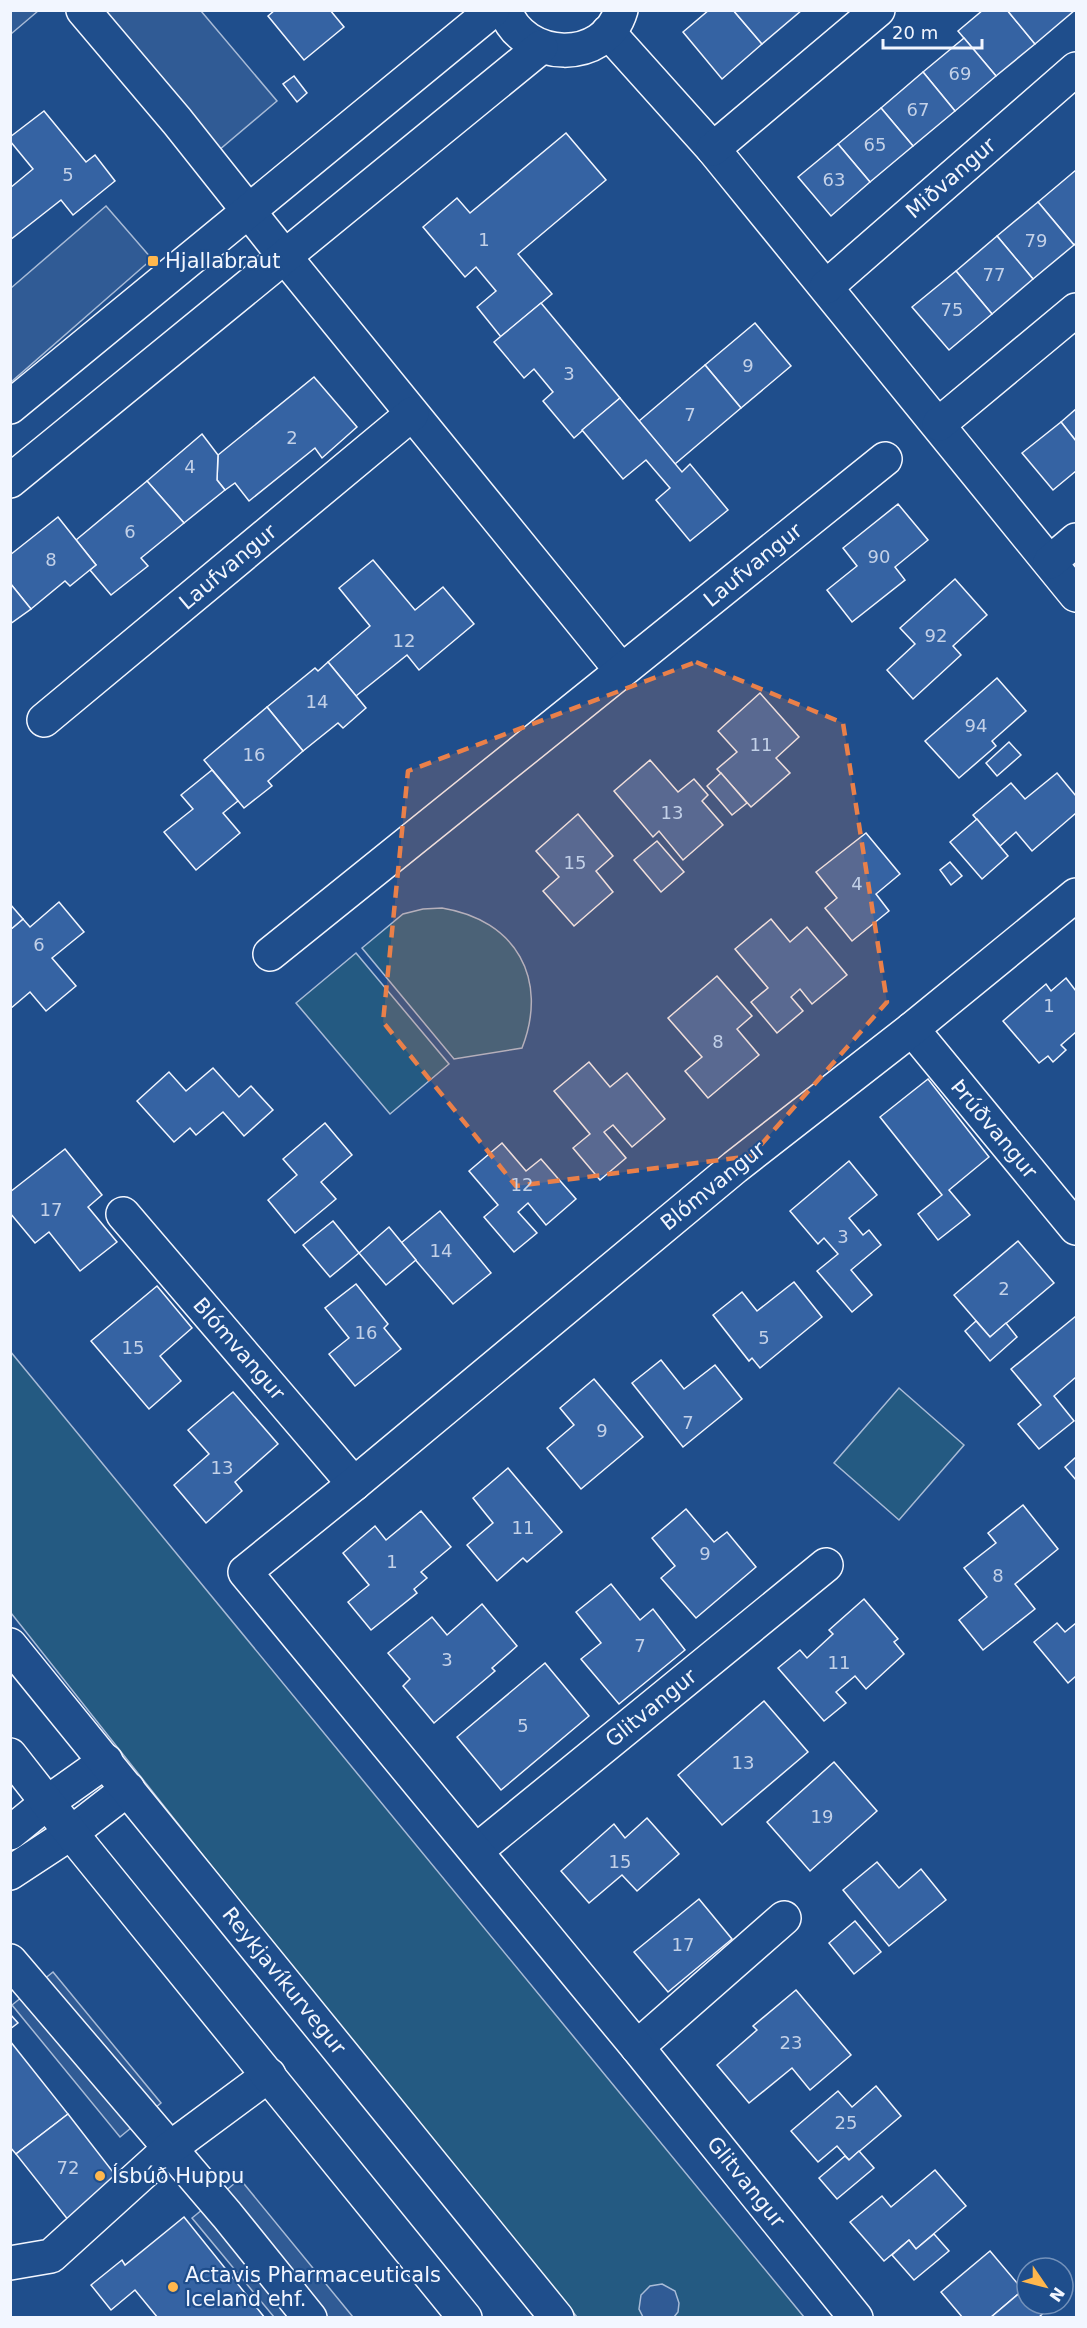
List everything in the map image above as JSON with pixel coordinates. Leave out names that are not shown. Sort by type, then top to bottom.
[{"type":"street","points":[[82,10],[250,210],[285,257],[621,670]]},
{"type":"street","points":[[10,407],[493,10]]},
{"type":"street","points":[[505,10],[520,35],[541,47],[555,51],[584,48],[597,41],[614,21],[713,149],[1077,595]]},
{"type":"street","points":[[713,149],[878,10]]},
{"type":"street","points":[[10,482],[541,47]]},
{"type":"street","name":"Miðvangur","points":[[826,287],[1077,69]]},
{"type":"street","points":[[939,424],[1077,310]]},
{"type":"street","name":"Laufvangur","points":[[44,720],[412,414]]},
{"type":"street","name":"Laufvangur","points":[[270,954],[885,459]]},
{"type":"street","points":[[1050,562],[1077,540]]},
{"type":"street","name":"Blómvangur","points":[[245,1572],[735,1167],[912,1029],[1077,895]]},
{"type":"street","name":"Þrúðvangur","points":[[912,1029],[1077,1228]]},
{"type":"street","name":"Blómvangur","points":[[123,1214],[354,1484]]},
{"type":"street","name":"Glitvangur","points":[[476,1851],[825,1565]]},
{"type":"street","name":"Glitvangur","points":[[245,1572],[637,2046],[856,2318]]},
{"type":"street","name":"Reykjavíkurvegur","points":[[10,1645],[557,2318]]},
{"type":"street","points":[[10,1755],[465,2318]]},
{"type":"street","points":[[10,1833],[48,1802],[106,1761]]},
{"type":"street","points":[[10,1873],[71,1833],[128,1789]]},
{"type":"street","points":[[637,2046],[784,1918]]},
{"type":"street","points":[[10,1961],[227,2215],[310,2318]]},
{"type":"street","points":[[10,2263],[51,2256],[169,2149],[269,2075]]},
{"type":"highlighted area","points":[[696,662],[843,723],[887,1002],[751,1156],[516,1186],[383,1022],[408,771]]},
{"type":"shaded area","points":[[11,10],[38,10],[38,11],[11,34]]},
{"type":"shaded area","points":[[68,11],[201,11],[277,101],[199,167]]},
{"type":"shaded area","points":[[106,206],[152,259],[11,382],[11,288]]},
{"type":"shaded area","points":[[442,908],[468,915],[490,925],[507,939],[520,957],[528,977],[531,999],[529,1023],[522,1048],[454,1059],[362,948],[403,914],[423,909]]},
{"type":"shaded area","points":[[356,953],[449,1064],[390,1114],[296,1003]]},
{"type":"shaded area","points":[[10,1351],[804,2317],[577,2317],[362,2056],[11,1613]]},
{"type":"shaded area","points":[[899,1388],[964,1445],[899,1520],[834,1463]]},
{"type":"shaded area","points":[[53,1972],[161,2103],[120,2137],[12,2005]]},
{"type":"shaded area","points":[[240,2179],[353,2317],[274,2317],[192,2218]]},
{"type":"shaded area","points":[[662,2284],[675,2291],[679,2303],[678,2312],[674,2317],[643,2317],[639,2309],[641,2295],[650,2286]]},
{"type":"building","points":[[275,10],[330,10],[344,27],[304,60],[268,16]]},
{"type":"building","points":[[709,10],[733,10],[762,44],[722,79],[683,32]]},
{"type":"building","points":[[733,10],[802,10],[762,44]]},
{"type":"building","points":[[983,10],[1007,10],[1035,44],[996,76],[958,31]]},
{"type":"building","points":[[1007,10],[1075,10],[1035,44]]},
{"type":"building","points":[[964,38],[996,76],[955,111],[923,72]]},
{"type":"building","points":[[923,72],[955,111],[913,146],[881,108]]},
{"type":"building","points":[[294,76],[307,93],[297,102],[283,84]]},
{"type":"building","points":[[881,108],[913,146],[870,182],[838,144]]},
{"type":"building","points":[[44,111],[86,162],[95,155],[115,181],[73,215],[61,200],[10,240],[10,188],[33,169],[10,141],[10,137]]},
{"type":"building","points":[[566,133],[606,180],[518,254],[552,294],[501,337],[477,307],[496,291],[476,267],[465,277],[423,227],[457,198],[470,213]]},
{"type":"building","points":[[838,144],[870,182],[831,216],[798,177]]},
{"type":"building","points":[[1076,170],[1076,243],[1074,245],[1038,202]]},
{"type":"building","points":[[1038,202],[1074,245],[1033,279],[997,236]]},
{"type":"building","points":[[997,236],[1033,279],[992,314],[956,271]]},
{"type":"building","points":[[956,271],[992,314],[949,350],[912,307]]},
{"type":"building","points":[[541,303],[620,398],[574,438],[543,401],[553,392],[534,369],[524,378],[494,342]]},
{"type":"building","points":[[755,323],[791,366],[741,408],[705,365]]},
{"type":"building","points":[[705,365],[741,408],[675,464],[639,421]]},
{"type":"building","points":[[314,377],[357,427],[322,458],[315,448],[249,501],[235,483],[225,490],[217,480],[218,455]]},
{"type":"building","points":[[620,398],[682,472],[690,464],[728,510],[690,541],[656,500],[670,488],[646,460],[623,479],[582,430]]},
{"type":"building","points":[[1076,409],[1076,441],[1061,422]]},
{"type":"building","points":[[1061,422],[1076,441],[1076,471],[1053,490],[1022,453]]},
{"type":"building","points":[[202,434],[218,455],[217,480],[225,490],[184,523],[147,481]]},
{"type":"building","points":[[147,481],[184,523],[141,558],[148,566],[111,595],[90,570],[96,565],[76,540]]},
{"type":"building","points":[[898,504],[928,540],[895,567],[905,580],[852,622],[827,590],[857,566],[843,548]]},
{"type":"building","points":[[58,517],[96,565],[70,586],[65,581],[31,609],[10,583],[10,555]]},
{"type":"building","points":[[373,560],[415,610],[443,587],[474,624],[419,670],[407,655],[356,696],[328,662],[370,626],[339,588]]},
{"type":"building","points":[[955,579],[987,615],[953,646],[961,655],[913,699],[887,670],[915,644],[900,628]]},
{"type":"building","points":[[10,583],[31,609],[10,624]]},
{"type":"building","points":[[328,662],[366,708],[343,728],[338,723],[303,751],[267,707],[315,668],[318,671]]},
{"type":"building","points":[[997,678],[1026,711],[992,741],[996,746],[959,778],[925,741]]},
{"type":"building","points":[[760,693],[799,737],[776,758],[790,773],[751,807],[717,769],[737,752],[718,731]]},
{"type":"building","points":[[267,707],[303,751],[268,781],[272,786],[244,808],[204,760]]},
{"type":"building","points":[[1009,742],[1021,755],[997,776],[986,763]]},
{"type":"building","points":[[650,760],[678,792],[694,779],[708,795],[702,801],[723,825],[683,860],[659,831],[653,837],[614,791]]},
{"type":"building","points":[[212,770],[238,801],[223,813],[240,833],[196,870],[164,832],[193,809],[181,795]]},
{"type":"building","points":[[721,773],[747,803],[732,815],[707,786]]},
{"type":"building","points":[[1057,773],[1076,796],[1076,813],[1032,851],[1016,832],[1000,846],[973,815],[1011,783],[1025,799]]},
{"type":"building","points":[[578,814],[613,856],[596,871],[613,892],[574,926],[543,891],[559,877],[536,851]]},
{"type":"building","points":[[977,819],[1008,856],[982,879],[950,842]]},
{"type":"building","points":[[866,833],[900,874],[876,894],[889,911],[852,941],[825,908],[837,898],[816,872]]},
{"type":"building","points":[[657,841],[684,872],[661,892],[634,860]]},
{"type":"building","points":[[950,862],[962,876],[951,885],[940,870]]},
{"type":"building","points":[[59,902],[84,932],[52,958],[76,986],[46,1011],[30,992],[10,1009],[10,930],[23,919],[30,927]]},
{"type":"building","points":[[10,904],[23,919],[10,930]]},
{"type":"building","points":[[771,919],[790,942],[807,927],[847,975],[812,1004],[800,989],[791,997],[803,1011],[777,1033],[751,1002],[768,988],[735,949]]},
{"type":"building","points":[[717,976],[752,1016],[737,1029],[759,1055],[708,1098],[685,1071],[702,1057],[668,1018]]},
{"type":"building","points":[[1066,978],[1076,991],[1076,1032],[1061,1045],[1066,1050],[1053,1062],[1048,1056],[1039,1063],[1003,1021],[1046,984],[1051,991]]},
{"type":"building","points":[[589,1062],[610,1087],[627,1073],[665,1119],[632,1147],[613,1125],[604,1132],[626,1158],[600,1180],[573,1148],[590,1134],[554,1091]]},
{"type":"building","points":[[213,1068],[239,1097],[251,1086],[273,1110],[244,1136],[223,1112],[196,1135],[190,1128],[174,1142],[137,1101],[169,1072],[186,1091]]},
{"type":"building","points":[[928,1079],[989,1157],[949,1190],[970,1215],[938,1240],[918,1214],[942,1195],[880,1117]]},
{"type":"building","points":[[325,1123],[352,1155],[321,1182],[336,1199],[295,1233],[268,1200],[297,1175],[283,1159]]},
{"type":"building","points":[[502,1143],[526,1171],[541,1159],[576,1199],[546,1225],[528,1203],[518,1212],[537,1233],[514,1252],[484,1217],[498,1205],[469,1171]]},
{"type":"building","points":[[65,1149],[102,1195],[88,1207],[117,1242],[80,1271],[49,1232],[35,1243],[10,1213],[10,1192]]},
{"type":"building","points":[[849,1161],[877,1195],[849,1218],[863,1235],[869,1230],[881,1245],[851,1270],[872,1295],[852,1312],[817,1271],[838,1254],[824,1238],[818,1244],[790,1211]]},
{"type":"building","points":[[440,1211],[491,1273],[453,1304],[401,1243]]},
{"type":"building","points":[[333,1221],[359,1253],[330,1277],[303,1245]]},
{"type":"building","points":[[389,1227],[416,1260],[386,1285],[359,1253]]},
{"type":"building","points":[[1018,1241],[1054,1283],[990,1337],[954,1295]]},
{"type":"building","points":[[794,1282],[822,1317],[760,1368],[752,1358],[749,1361],[713,1315],[742,1292],[757,1311]]},
{"type":"building","points":[[356,1284],[388,1324],[384,1328],[401,1349],[355,1386],[329,1354],[349,1338],[325,1308]]},
{"type":"building","points":[[157,1286],[192,1328],[160,1356],[181,1381],[149,1409],[91,1341]]},
{"type":"building","points":[[1076,1316],[1076,1377],[1054,1396],[1074,1421],[1039,1449],[1018,1424],[1041,1405],[1011,1369]]},
{"type":"building","points":[[976,1321],[990,1337],[1006,1323],[1017,1337],[990,1361],[965,1331]]},
{"type":"building","points":[[661,1360],[684,1389],[715,1365],[742,1399],[683,1447],[632,1383]]},
{"type":"building","points":[[594,1379],[643,1437],[581,1489],[547,1448],[574,1425],[560,1408]]},
{"type":"building","points":[[233,1392],[278,1444],[235,1482],[242,1491],[206,1523],[174,1485],[209,1454],[188,1430]]},
{"type":"building","points":[[1076,1457],[1076,1480],[1065,1467]]},
{"type":"building","points":[[508,1468],[562,1532],[527,1562],[523,1558],[497,1581],[467,1545],[493,1523],[473,1498]]},
{"type":"building","points":[[1023,1505],[1058,1549],[1015,1584],[1035,1609],[983,1650],[959,1620],[987,1597],[964,1568],[996,1543],[988,1533]]},
{"type":"building","points":[[686,1509],[714,1542],[727,1532],[756,1567],[696,1618],[661,1578],[675,1566],[652,1538]]},
{"type":"building","points":[[421,1511],[451,1547],[421,1572],[427,1578],[414,1589],[417,1593],[371,1630],[348,1602],[369,1585],[343,1553],[375,1526],[386,1540]]},
{"type":"building","points":[[611,1584],[640,1620],[653,1609],[685,1650],[619,1704],[581,1659],[601,1643],[576,1612]]},
{"type":"building","points":[[864,1599],[898,1639],[894,1642],[904,1654],[866,1689],[855,1676],[836,1692],[846,1703],[824,1721],[778,1668],[800,1650],[807,1658],[833,1634],[829,1630]]},
{"type":"building","points":[[482,1604],[517,1646],[492,1668],[495,1671],[434,1723],[403,1686],[410,1679],[388,1653],[432,1617],[447,1635]]},
{"type":"building","points":[[1057,1623],[1065,1632],[1076,1623],[1076,1676],[1068,1683],[1034,1642]]},
{"type":"building","points":[[545,1663],[589,1716],[501,1790],[457,1737]]},
{"type":"building","points":[[764,1701],[808,1752],[722,1825],[678,1775]]},
{"type":"building","points":[[834,1762],[877,1811],[810,1871],[767,1822]]},
{"type":"building","points":[[647,1818],[679,1854],[637,1891],[622,1875],[589,1903],[561,1871],[614,1824],[625,1838]]},
{"type":"building","points":[[877,1862],[899,1888],[921,1869],[946,1900],[889,1946],[843,1890]]},
{"type":"building","points":[[699,1899],[732,1939],[668,1992],[634,1952]]},
{"type":"building","points":[[855,1921],[881,1952],[854,1974],[829,1943]]},
{"type":"building","points":[[796,1990],[851,2055],[810,2090],[792,2068],[749,2103],[717,2065],[757,2030],[753,2026]]},
{"type":"building","points":[[10,2014],[18,2023],[10,2029]]},
{"type":"building","points":[[10,2041],[68,2114],[16,2154],[10,2147]]},
{"type":"building","points":[[876,2086],[901,2116],[849,2160],[837,2146],[818,2162],[791,2131],[838,2091],[852,2107]]},
{"type":"building","points":[[68,2114],[120,2181],[69,2221],[16,2154]]},
{"type":"building","points":[[859,2151],[874,2168],[837,2199],[819,2178],[845,2156],[849,2160]]},
{"type":"building","points":[[935,2170],[966,2206],[916,2249],[909,2240],[884,2261],[850,2222],[882,2196],[891,2207]]},
{"type":"building","points":[[184,2217],[265,2318],[158,2318],[135,2290],[111,2310],[91,2285],[122,2260],[125,2265]]},
{"type":"building","points":[[934,2234],[949,2251],[914,2280],[892,2255],[909,2240],[916,2249]]},
{"type":"building","points":[[990,2251],[1015,2281],[1015,2297],[990,2318],[963,2318],[941,2292]]},
{"type":"building","points":[[1015,2297],[1015,2316],[1040,2316],[1038,2318],[990,2318]]},
{"type":"place","name":"Hjallabraut","points":[[153,261]]},
{"type":"place","name":"Ísbúð Huppu","points":[[100,2176]]},
{"type":"place","name":"Actavis Pharmaceuticals Iceland ehf.","points":[[173,2287]]}]
